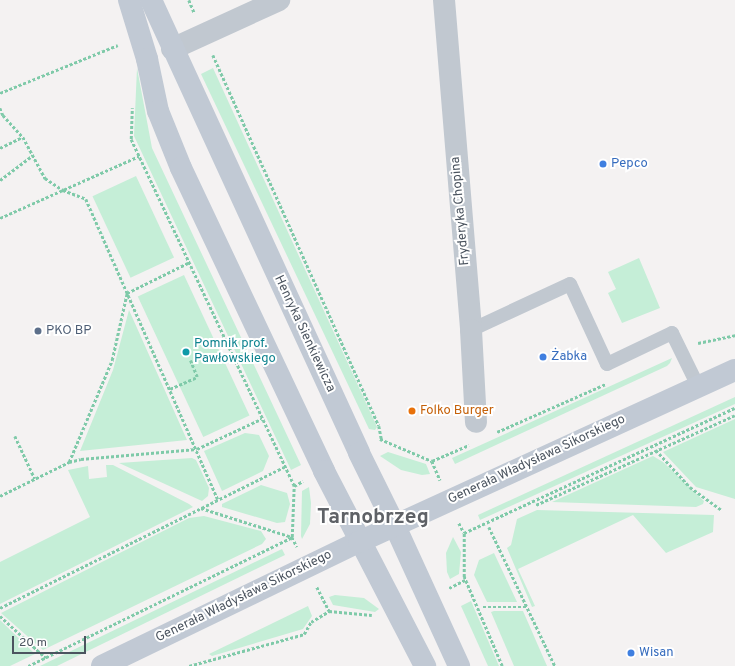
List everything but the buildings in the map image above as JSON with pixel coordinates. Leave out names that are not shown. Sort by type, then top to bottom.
[{"type":"street","points":[[129,0],[147,59],[158,111],[181,168],[324,471],[359,542],[425,666]]},
{"type":"street","name":"Henryka Sienkiewicza","points":[[150,0],[459,666]]},
{"type":"street","points":[[172,49],[279,0]]},
{"type":"street","name":"Fryderyka Chopina","points":[[444,0],[471,330],[484,429]]},
{"type":"street","name":"Generała Władysława Sikorskiego","points":[[102,666],[359,542],[735,370]]},
{"type":"lane","points":[[471,330],[570,284],[607,364],[672,333],[698,386]]},
{"type":"path","points":[[0,93],[121,44]]},
{"type":"path","points":[[212,53],[379,426],[382,441],[432,461],[438,475]]},
{"type":"path","points":[[0,108],[4,115],[23,137],[45,178],[63,190],[86,199],[218,499]]},
{"type":"path","points":[[0,148],[23,137]]},
{"type":"path","points":[[0,180],[33,155]]},
{"type":"path","points":[[0,218],[139,156]]},
{"type":"path","points":[[127,293],[188,263],[294,486],[292,537],[298,549]]},
{"type":"path","points":[[69,462],[112,360],[127,293]]},
{"type":"path","points":[[170,389],[197,377],[190,360]]},
{"type":"path","points":[[484,429],[612,382]]},
{"type":"path","points":[[464,533],[735,408]]},
{"type":"path","points":[[536,505],[735,415]]},
{"type":"path","points":[[0,496],[69,462],[81,459],[197,449],[261,418]]},
{"type":"path","points":[[14,436],[35,479]]},
{"type":"path","points":[[432,461],[471,444]]},
{"type":"path","points":[[656,450],[690,487],[722,510]]},
{"type":"path","points":[[0,608],[284,467]]},
{"type":"path","points":[[200,508],[292,537]]},
{"type":"path","points":[[460,524],[464,533],[465,580],[502,666]]},
{"type":"path","points":[[489,527],[555,666]]},
{"type":"path","points":[[28,666],[292,537]]},
{"type":"path","points":[[451,587],[465,580]]},
{"type":"path","points":[[322,598],[329,612]]},
{"type":"path","points":[[483,607],[528,607]]},
{"type":"path","points":[[189,666],[304,634],[311,622],[329,612],[376,616]]},
{"type":"path","points":[[0,616],[46,658]]},
{"type":"green space","points":[[137,68],[152,148],[301,465],[291,470],[134,136]]},
{"type":"green space","points":[[213,68],[377,427],[375,430],[369,429],[201,74]]},
{"type":"green space","points":[[136,176],[174,258],[131,278],[92,196]]},
{"type":"green space","points":[[639,258],[660,308],[622,323],[608,293],[616,289],[608,272]]},
{"type":"green space","points":[[184,275],[250,415],[203,437],[138,297]]},
{"type":"green space","points":[[129,310],[187,440],[80,451],[113,370]]},
{"type":"green space","points":[[672,358],[667,366],[455,464],[452,458]]},
{"type":"green space","points":[[735,397],[735,404],[480,520],[478,515]]},
{"type":"green space","points":[[735,419],[735,499],[696,487],[663,452]]},
{"type":"green space","points":[[245,433],[259,435],[269,456],[263,471],[222,491],[204,451]]},
{"type":"green space","points":[[388,452],[426,464],[430,474],[422,475],[401,470],[380,456]]},
{"type":"green space","points":[[653,456],[663,462],[704,501],[703,504],[696,507],[552,502]]},
{"type":"green space","points":[[192,458],[196,460],[209,488],[208,496],[202,501],[119,463]]},
{"type":"green space","points":[[106,465],[113,465],[193,507],[0,604],[0,562],[90,517],[68,470],[88,466],[89,479],[107,477]]},
{"type":"green space","points":[[261,485],[287,493],[290,504],[285,522],[277,523],[222,507],[222,504]]},
{"type":"green space","points":[[309,487],[311,503],[310,524],[302,539],[302,491]]},
{"type":"green space","points":[[537,510],[714,515],[713,532],[666,553],[633,515],[518,569],[535,606],[532,607],[507,548],[511,545],[517,519]]},
{"type":"green space","points":[[204,516],[261,531],[266,539],[262,544],[43,650],[1,613],[189,518]]},
{"type":"green space","points":[[453,537],[461,552],[459,574],[450,579],[447,572],[446,553]]},
{"type":"green space","points":[[282,549],[285,555],[57,666],[40,666]]},
{"type":"green space","points":[[494,553],[517,602],[487,602],[474,575],[479,560]]},
{"type":"green space","points":[[335,595],[364,598],[379,609],[375,612],[333,605],[329,597]]},
{"type":"green space","points":[[471,601],[499,666],[488,666],[461,606]]},
{"type":"green space","points":[[308,606],[312,616],[303,629],[212,656],[209,654]]},
{"type":"green space","points":[[523,611],[547,666],[514,666],[491,612]]},
{"type":"green space","points":[[0,620],[35,654],[10,666],[0,666]]},
{"type":"place","name":"Pepco","points":[[603,164]]},
{"type":"place","name":"PKO BP","points":[[38,331]]},
{"type":"place","name":"Pomnik prof. Pawłowskiego","points":[[186,352]]},
{"type":"place","name":"Żabka","points":[[543,357]]},
{"type":"place","name":"Folko Burger","points":[[412,411]]},
{"type":"place","name":"Wisan","points":[[631,653]]},
{"type":"district","name":"Tarnobrzeg","points":[[373,518]]}]
